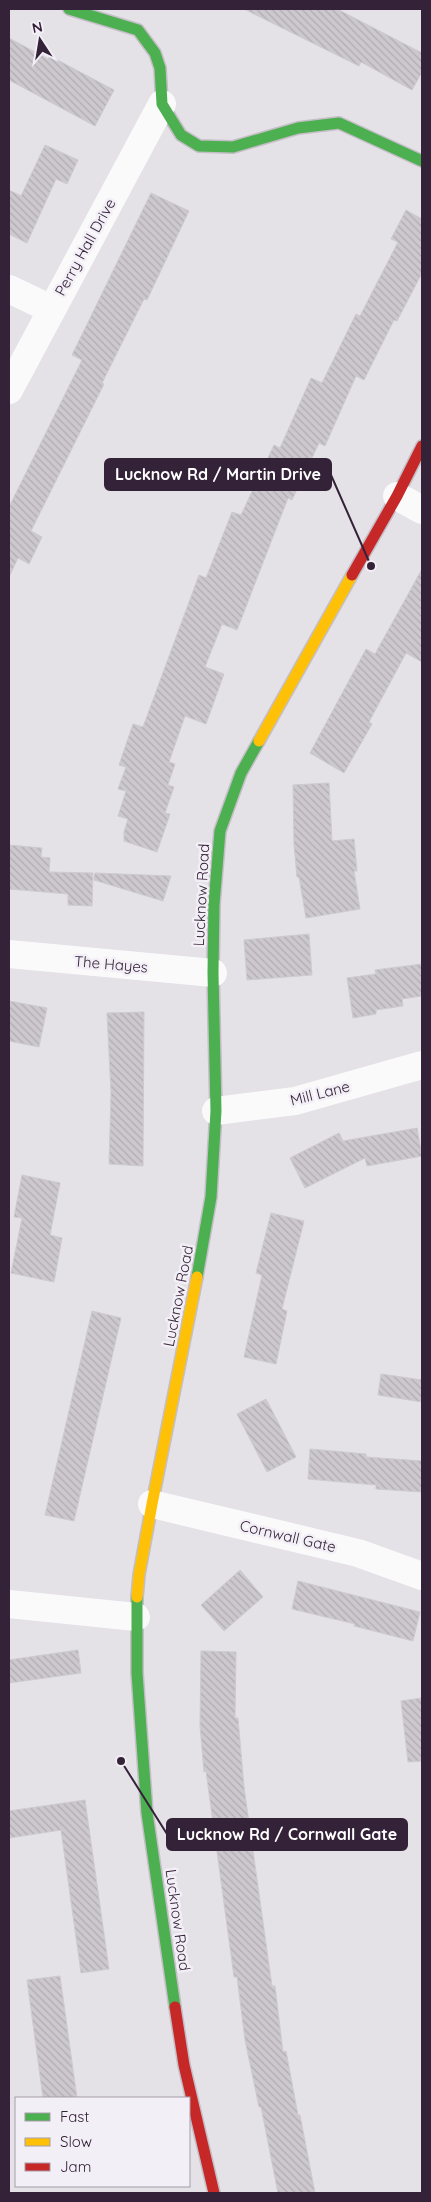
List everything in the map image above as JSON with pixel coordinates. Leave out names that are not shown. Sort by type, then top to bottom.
[{"type":"street","points":[[69,9],[138,30],[156,53],[160,68],[162,104],[181,135],[199,146],[233,147],[298,128],[339,122],[422,161]]},
{"type":"street","name":"Perry Hall Drive","points":[[9,390],[162,104]]},
{"type":"street","points":[[9,289],[51,309]]},
{"type":"street","name":"Lucknow Road","points":[[214,2193],[184,2065],[147,1813],[137,1673],[136,1617],[140,1575],[152,1504],[195,1290],[211,1197],[216,1111],[213,974],[214,904],[220,831],[240,773],[397,496],[422,446]]},
{"type":"street","points":[[397,496],[422,510]]},
{"type":"street","name":"The Hayes","points":[[9,954],[213,974]]},
{"type":"street","name":"Mill Lane","points":[[216,1111],[295,1101],[422,1065]]},
{"type":"street","name":"Cornwall Gate","points":[[152,1504],[358,1553],[422,1576]]},
{"type":"street","points":[[9,1604],[136,1617]]},
{"type":"building","points":[[244,9],[337,9],[422,53],[422,72],[412,90],[361,62],[359,66]]},
{"type":"building","points":[[9,38],[48,59],[50,56],[114,90],[95,126],[9,80]]},
{"type":"building","points":[[45,145],[78,160],[67,184],[56,179],[27,243],[9,234],[9,190],[21,196]]},
{"type":"building","points":[[151,193],[189,211],[147,300],[144,299],[102,383],[104,384],[31,531],[42,537],[29,564],[18,558],[9,577],[9,507],[82,360],[72,355]]},
{"type":"building","points":[[406,210],[422,219],[422,273],[397,321],[394,320],[364,380],[356,376],[325,446],[319,443],[292,500],[288,498],[237,630],[222,624],[205,667],[224,674],[206,724],[185,716],[169,762],[175,764],[168,785],[174,787],[165,813],[170,814],[157,852],[124,841],[124,832],[128,819],[118,816],[126,791],[118,789],[126,767],[119,765],[133,724],[143,727],[199,575],[206,578],[232,512],[241,515],[274,445],[280,448],[311,378],[322,383],[356,314],[360,316],[398,242],[391,239]]},
{"type":"building","points":[[422,569],[422,662],[406,653],[369,722],[372,724],[344,773],[310,753],[366,649],[375,654]]},
{"type":"building","points":[[329,783],[332,841],[354,839],[357,871],[354,871],[360,909],[306,918],[299,877],[297,877],[294,845],[293,785]]},
{"type":"building","points":[[9,845],[42,848],[41,857],[50,858],[49,872],[93,873],[92,906],[68,905],[68,894],[9,889]]},
{"type":"building","points":[[95,873],[171,876],[163,901],[94,880]]},
{"type":"building","points":[[309,934],[312,975],[247,980],[244,940]]},
{"type":"building","points":[[422,964],[422,996],[402,999],[403,1006],[376,1010],[376,1014],[353,1018],[347,978],[376,974],[375,970]]},
{"type":"building","points":[[9,1001],[47,1008],[39,1047],[9,1041]]},
{"type":"building","points":[[144,1012],[143,1166],[109,1164],[111,1093],[107,1013]]},
{"type":"building","points":[[417,1128],[422,1156],[367,1166],[365,1158],[305,1188],[290,1158],[339,1133],[343,1141]]},
{"type":"building","points":[[22,1175],[60,1183],[50,1235],[62,1238],[54,1282],[11,1273],[22,1218],[14,1217]]},
{"type":"building","points":[[271,1213],[304,1221],[282,1309],[287,1311],[276,1364],[244,1357],[262,1275],[256,1273]]},
{"type":"building","points":[[92,1311],[121,1318],[74,1521],[45,1515]]},
{"type":"building","points":[[381,1374],[422,1380],[422,1402],[378,1395]]},
{"type":"building","points":[[266,1399],[296,1457],[267,1472],[237,1414]]},
{"type":"building","points":[[310,1449],[366,1454],[366,1457],[422,1461],[422,1492],[376,1489],[376,1485],[308,1479]]},
{"type":"building","points":[[240,1570],[263,1597],[224,1631],[201,1605]]},
{"type":"building","points":[[298,1581],[420,1612],[413,1641],[354,1626],[355,1624],[292,1609]]},
{"type":"building","points":[[78,1650],[81,1673],[9,1683],[9,1660]]},
{"type":"building","points":[[201,1651],[236,1652],[235,1718],[238,1718],[244,1787],[272,1986],[275,1986],[283,2052],[286,2051],[315,2193],[278,2193],[261,2107],[259,2107],[245,2040],[237,1977],[234,1977],[206,1771],[204,1772],[200,1726]]},
{"type":"building","points":[[422,1698],[422,1761],[408,1762],[401,1701]]},
{"type":"building","points":[[85,1800],[109,1969],[81,1973],[61,1830],[9,1838],[9,1811]]},
{"type":"building","points":[[60,1976],[77,2097],[43,2097],[27,1980]]},
{"type":"traffic: fast","points":[[69,9],[138,30],[155,53],[160,68],[162,104],[181,135],[199,146],[233,147],[298,128],[339,123],[422,161]]},
{"type":"traffic: fast","points":[[197,1277],[211,1197],[216,1111],[213,973],[214,904],[220,831],[241,773],[259,741]]},
{"type":"traffic: fast","points":[[137,1597],[137,1673],[147,1813],[175,2007]]},
{"type":"traffic: slow","points":[[259,741],[352,575]]},
{"type":"traffic: slow","points":[[137,1597],[139,1575],[152,1504],[197,1277]]},
{"type":"traffic: jam","points":[[352,575],[397,496],[422,446]]},
{"type":"traffic: jam","points":[[175,2007],[184,2065],[214,2193]]},
{"type":"place","name":"Lucknow Rd / Martin Drive","points":[[371,566]]},
{"type":"place","name":"Lucknow Rd / Cornwall Gate","points":[[121,1761]]}]
